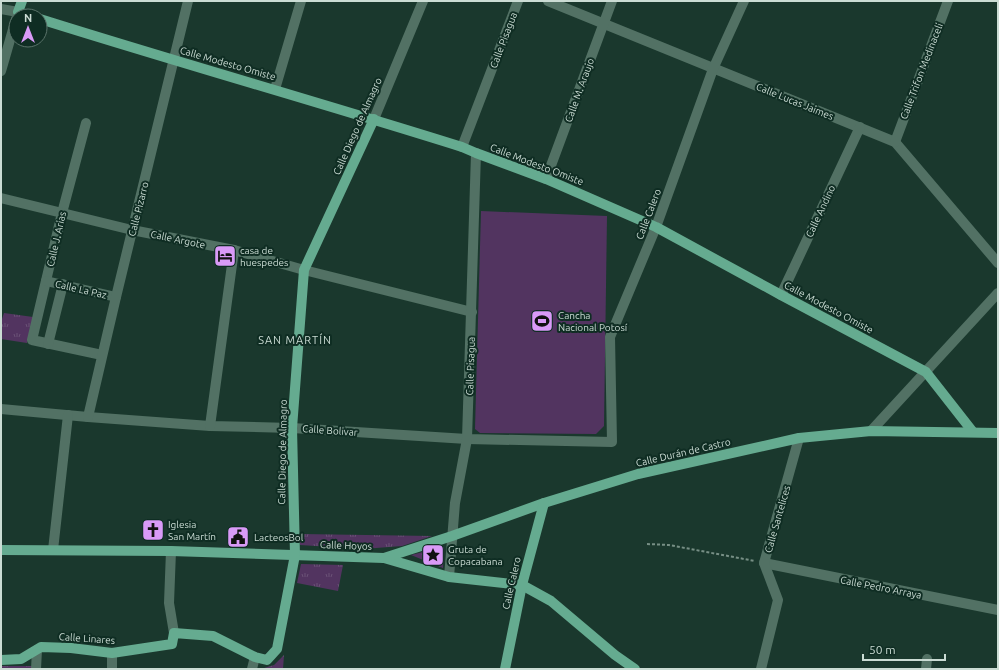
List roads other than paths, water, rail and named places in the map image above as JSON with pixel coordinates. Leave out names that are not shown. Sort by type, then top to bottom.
[{"type":"main road","name":"Calle Modesto Omiste","points":[[48,21],[175,61],[374,119],[462,147],[546,179],[656,227],[926,372],[973,432]]},
{"type":"main road","name":"Calle Diego de Almagro","points":[[255,657],[266,660],[277,649],[295,555],[292,428],[304,270],[374,119]]},
{"type":"main road","name":"Calle Durán de Castro","points":[[384,558],[452,536],[544,503],[638,474],[799,438],[871,431],[998,433]]},
{"type":"main road","name":"Calle Calero","points":[[505,669],[522,585],[544,503]]},
{"type":"main road","name":"Calle Hoyos","points":[[1,550],[171,551],[384,558],[449,578],[522,585],[551,601],[615,655],[635,669]]},
{"type":"main road","name":"Calle Linares","points":[[1,660],[21,659],[41,648],[71,648],[112,653],[172,644],[174,633]]},
{"type":"main road","points":[[174,633],[213,636],[255,657]]},
{"type":"street","name":"Calle Pizarro","points":[[88,417],[132,230],[175,61],[188,1]]},
{"type":"street","points":[[275,89],[301,1]]},
{"type":"street","name":"Calle Diego de Almagro","points":[[374,119],[423,1]]},
{"type":"street","name":"Calle Pisagua","points":[[462,147],[518,1]]},
{"type":"street","name":"Calle Lucas Jaimes","points":[[548,1],[895,142],[998,263]]},
{"type":"street","name":"Calle M. Araujo","points":[[546,179],[612,1]]},
{"type":"street","name":"Calle Calero","points":[[612,442],[610,338],[656,227],[713,69],[744,1]]},
{"type":"street","name":"Calle Trifon Medinaceli","points":[[895,142],[948,1]]},
{"type":"street","points":[[1,71],[8,47]]},
{"type":"street","name":"Calle J. Arias","points":[[86,124],[62,213],[32,340],[102,355]]},
{"type":"street","name":"Calle Andino","points":[[781,295],[860,127]]},
{"type":"street","name":"Calle Pisagua","points":[[449,578],[455,503],[467,439],[476,153]]},
{"type":"street","name":"Calle Argote","points":[[1,198],[132,230],[234,250],[304,270],[472,312]]},
{"type":"street","points":[[210,426],[234,250]]},
{"type":"street","name":"Calle La Paz","points":[[46,281],[116,297]]},
{"type":"street","points":[[48,344],[63,284]]},
{"type":"street","points":[[871,431],[998,293]]},
{"type":"street","name":"Calle Bolivar","points":[[1,410],[210,426],[292,428],[467,439],[612,442]]},
{"type":"street","points":[[53,550],[68,415]]},
{"type":"street","name":"Calle Santelices","points":[[762,669],[778,600],[764,563],[799,438]]},
{"type":"street","points":[[171,551],[169,603],[174,633]]},
{"type":"street","name":"Calle Pedro Arraya","points":[[764,563],[998,610]]},
{"type":"street","points":[[36,669],[37,650]]},
{"type":"street","points":[[112,653],[112,669]]},
{"type":"street","points":[[252,669],[255,657]]},
{"type":"place","name":"casa de huespedes","points":[[225,256]]},
{"type":"place","name":"Cancha Nacional Potosí","points":[[542,321]]},
{"type":"place","name":"Iglesia San Martín","points":[[153,530]]},
{"type":"place","name":"LacteosBol","points":[[238,537]]},
{"type":"place","name":"Gruta de Copacabana","points":[[433,555]]},
{"type":"district","name":"SAN MARTÍN","points":[[295,340]]}]
